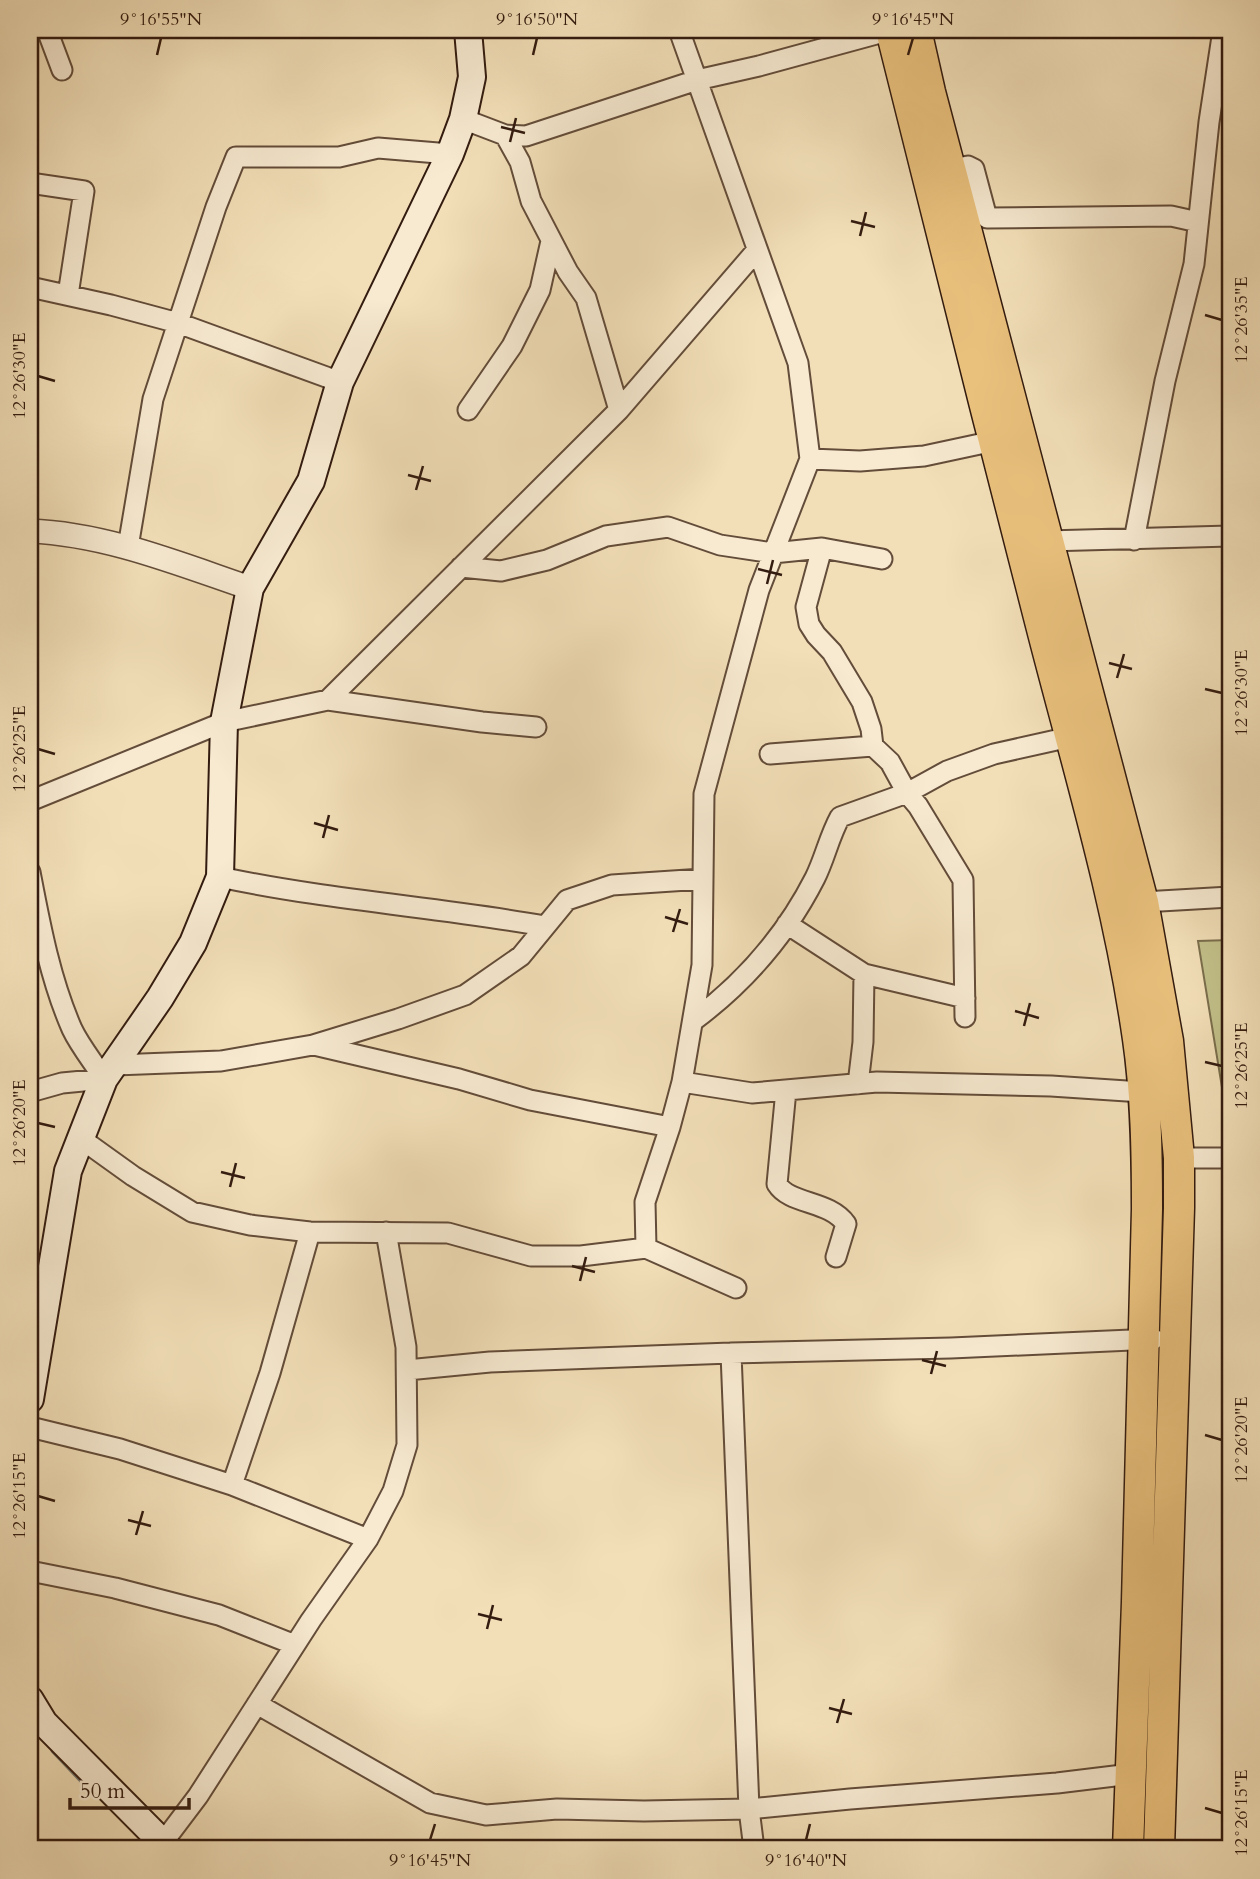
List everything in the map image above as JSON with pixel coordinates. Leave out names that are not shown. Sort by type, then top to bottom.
[{"type":"main road","points":[[30,1399],[68,1171],[80,1138],[110,1072],[193,943],[220,877],[224,722],[250,588],[311,481],[340,382],[450,153],[463,119],[472,77],[468,30]]},
{"type":"main road","points":[[891,30],[1107,875],[1139,1042],[1147,1160],[1137,1602],[1128,1849]]},
{"type":"main road","points":[[916,30],[1143,902],[1168,1041],[1179,1158],[1176,1338],[1159,1849]]},
{"type":"main road","points":[[1137,1602],[1167,1601]]},
{"type":"main road","points":[[30,1700],[44,1723],[163,1847]]},
{"type":"street","points":[[47,30],[62,70]]},
{"type":"street","points":[[646,1248],[645,1202],[682,1082],[702,965],[704,794],[759,590],[810,459],[798,363],[679,30]]},
{"type":"street","points":[[463,119],[505,135],[526,136],[697,80],[891,30]]},
{"type":"street","points":[[1134,540],[1165,381],[1194,264],[1209,122],[1225,40]]},
{"type":"street","points":[[505,135],[520,162],[531,201],[551,241],[586,298],[619,410]]},
{"type":"street","points":[[128,547],[153,399],[216,207],[236,157],[339,156],[378,148],[450,153]]},
{"type":"street","points":[[951,169],[968,166],[974,169],[988,218],[1171,216],[1198,222]]},
{"type":"street","points":[[30,183],[84,191],[68,295]]},
{"type":"street","points":[[468,410],[512,345],[540,290],[551,241]]},
{"type":"street","points":[[328,700],[619,410],[757,250]]},
{"type":"street","points":[[30,287],[178,323],[340,382]]},
{"type":"street","points":[[810,459],[860,461],[924,456],[994,441]]},
{"type":"street","points":[[461,567],[501,570],[547,560],[606,536],[668,527],[720,545],[773,553],[822,548],[881,559]]},
{"type":"street","points":[[30,531],[128,547],[250,588]]},
{"type":"street","points":[[1047,541],[1230,536]]},
{"type":"street","points":[[787,924],[864,974],[965,1007],[963,880],[890,762],[873,746],[871,729],[862,702],[832,652],[809,624],[806,607],[822,548]]},
{"type":"street","points":[[30,801],[224,722],[328,700],[536,727]]},
{"type":"street","points":[[692,1021],[718,1002],[757,964],[787,924],[816,876],[830,836],[840,817],[907,793],[970,762],[1070,737]]},
{"type":"street","points":[[770,754],[873,746]]},
{"type":"street","points":[[30,872],[36,909],[73,1030],[110,1072]]},
{"type":"street","points":[[220,877],[331,897],[480,915],[545,926]]},
{"type":"street","points":[[30,1092],[110,1072],[221,1060],[313,1045],[398,1019],[465,995],[521,956],[567,900],[612,885],[703,879]]},
{"type":"street","points":[[1143,902],[1230,897]]},
{"type":"street","points":[[858,1084],[863,1042],[864,974]]},
{"type":"street","points":[[313,1045],[459,1079],[530,1100],[670,1127]]},
{"type":"street","points":[[682,1082],[752,1093],[877,1083],[1051,1086],[1142,1092]]},
{"type":"street","points":[[786,1090],[777,1184],[783,1192],[823,1207],[842,1218],[846,1224],[836,1258]]},
{"type":"street","points":[[80,1138],[133,1176],[192,1212],[250,1226],[310,1232],[447,1233],[531,1255],[581,1256],[646,1248],[736,1288]]},
{"type":"street","points":[[1179,1158],[1230,1158]]},
{"type":"street","points":[[232,1485],[270,1373],[310,1232]]},
{"type":"street","points":[[163,1847],[368,1539],[393,1492],[407,1445],[407,1370],[406,1347],[386,1232]]},
{"type":"street","points":[[407,1370],[490,1362],[951,1348],[1176,1338]]},
{"type":"street","points":[[731,1353],[749,1810],[754,1849]]},
{"type":"street","points":[[30,1427],[120,1449],[232,1485],[368,1539]]},
{"type":"street","points":[[30,1571],[115,1588],[219,1615],[295,1645]]},
{"type":"street","points":[[257,1704],[430,1803],[486,1815],[557,1809],[749,1810],[1130,1774]]},
{"type":"shaded area","points":[[1230,940],[1230,1118],[1227,1118],[1198,941]]},
{"type":"waterway","points":[[53,1751],[91,1791]]}]
